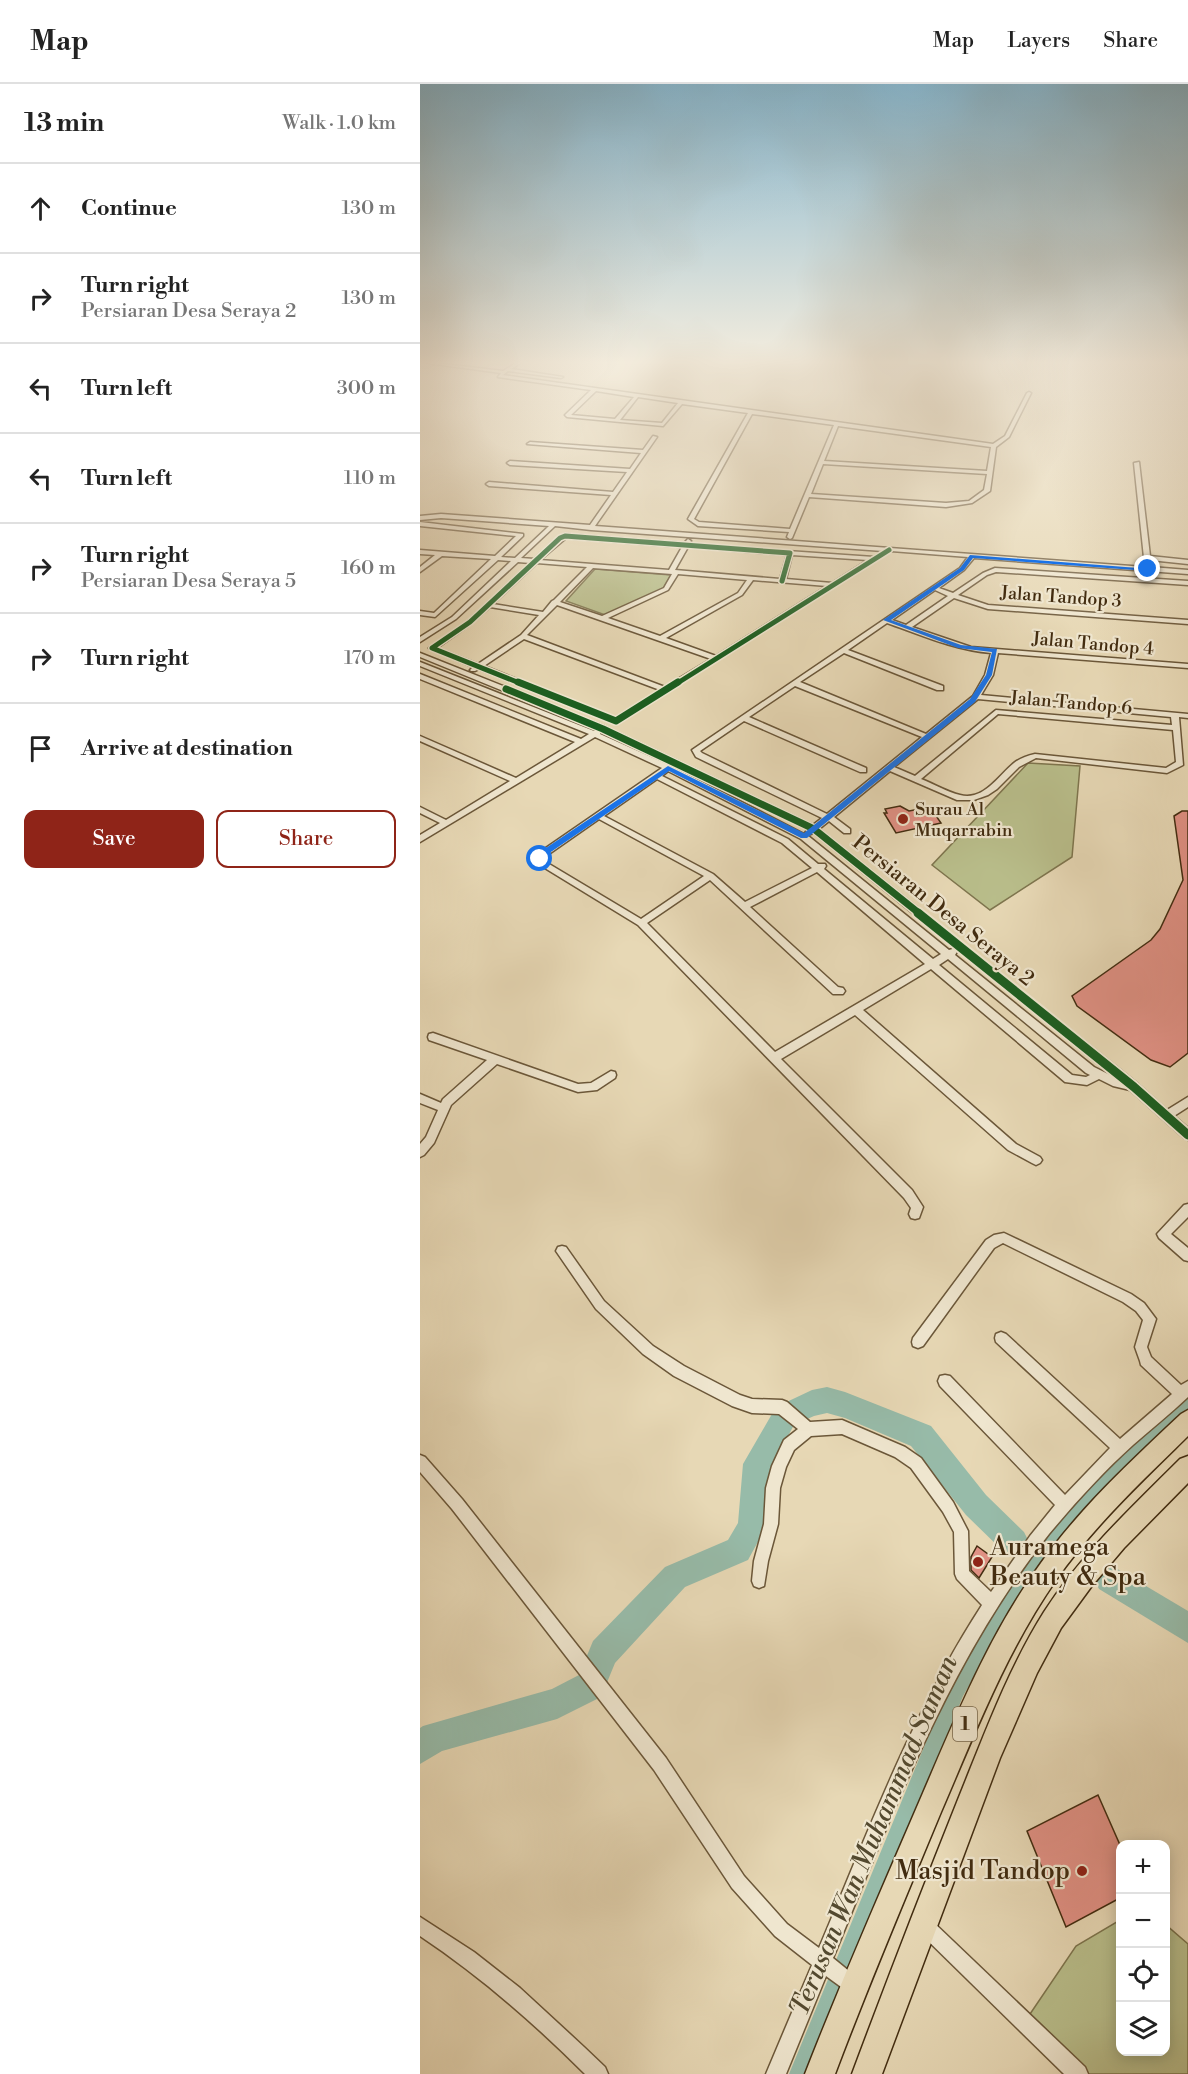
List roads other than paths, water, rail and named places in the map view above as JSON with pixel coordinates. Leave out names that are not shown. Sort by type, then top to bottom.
[{"type":"main road","name":"1","points":[[820,2074],[854,1986],[979,1693],[1027,1605],[1050,1570],[1083,1528],[1126,1481],[1188,1421]]},
{"type":"main road","name":"1","points":[[867,2074],[923,1924],[1022,1676],[1038,1645],[1074,1590],[1111,1545],[1187,1470]]},
{"type":"street","points":[[591,528],[642,456]]},
{"type":"street","points":[[726,456],[691,519],[698,524],[793,531]]},
{"type":"street","points":[[788,543],[823,456]]},
{"type":"street","points":[[808,495],[932,504],[965,503],[984,495],[987,491],[992,456]]},
{"type":"street","points":[[821,462],[989,473]]},
{"type":"street","points":[[510,463],[631,471]]},
{"type":"street","points":[[1137,463],[1148,569]]},
{"type":"street","points":[[489,484],[615,494]]},
{"type":"street","points":[[420,518],[441,516],[1188,572]]},
{"type":"street","points":[[420,524],[520,534],[497,559],[435,615],[420,614]]},
{"type":"street","points":[[420,640],[454,618],[553,525]]},
{"type":"street","points":[[601,619],[666,589],[691,535]]},
{"type":"street","points":[[875,559],[565,536],[463,628],[432,648],[616,721],[834,585],[875,559],[889,550]]},
{"type":"street","points":[[420,552],[834,585]]},
{"type":"street","points":[[782,581],[790,553]]},
{"type":"street","points":[[420,570],[440,554]]},
{"type":"street","points":[[847,831],[828,818],[696,752],[964,567],[972,556]]},
{"type":"street","points":[[1147,558],[1188,562]]},
{"type":"street","points":[[468,674],[522,636],[591,566]]},
{"type":"street","points":[[906,628],[954,597],[984,574],[1004,570],[1188,584]]},
{"type":"street","points":[[660,639],[740,594],[752,578]]},
{"type":"street","name":"Jalan Tandop 3","points":[[934,588],[954,597],[988,607],[1188,622]]},
{"type":"street","points":[[554,602],[716,658]]},
{"type":"street","points":[[488,605],[543,614]]},
{"type":"street","name":"Jalan Tandop 4","points":[[886,620],[960,647],[1188,666]]},
{"type":"street","points":[[522,636],[666,690]]},
{"type":"street","points":[[843,650],[940,688]]},
{"type":"street","points":[[804,837],[976,697],[989,675],[995,651]]},
{"type":"street","name":"Persiaran Desa Seraya 2","points":[[420,655],[603,729],[814,829],[1134,1087],[1188,1135]]},
{"type":"street","name":"Persiaran Desa Seraya 2","points":[[420,664],[594,734],[668,768],[804,837],[1098,1075],[1134,1087]]},
{"type":"street","points":[[420,676],[581,742]]},
{"type":"street","points":[[795,682],[928,737]]},
{"type":"street","points":[[976,697],[1188,716]]},
{"type":"street","points":[[1002,711],[1003,700]]},
{"type":"street","name":"Jalan Tandop 6","points":[[915,780],[993,713],[1002,711],[1177,728]]},
{"type":"street","points":[[889,768],[960,798],[970,799],[985,795],[1029,757],[1167,771],[1180,764],[1175,715]]},
{"type":"street","points":[[744,718],[863,770]]},
{"type":"street","points":[[420,839],[603,729]]},
{"type":"street","points":[[420,738],[516,781]]},
{"type":"street","points":[[668,768],[543,854],[539,862],[640,923],[908,1194],[916,1207],[915,1214]]},
{"type":"street","points":[[656,776],[771,832],[818,868],[1069,1079],[1086,1081],[1098,1075]]},
{"type":"street","points":[[420,810],[447,823]]},
{"type":"street","points":[[599,816],[710,876],[836,991],[840,991]]},
{"type":"street","points":[[745,906],[832,861]]},
{"type":"street","points":[[640,923],[710,876]]},
{"type":"street","points":[[774,1058],[960,948]]},
{"type":"street","points":[[855,1009],[1012,1148],[1036,1160]]},
{"type":"street","points":[[433,1037],[494,1060],[586,1089],[601,1083],[611,1075]]},
{"type":"street","points":[[420,1152],[430,1140],[443,1108],[454,1094],[494,1060]]},
{"type":"street","points":[[420,1098],[443,1108]]},
{"type":"street","points":[[1167,1116],[1188,1101]]},
{"type":"street","points":[[1188,1209],[1163,1234],[1188,1256]]},
{"type":"street","points":[[776,2074],[924,1725],[952,1670],[991,1603],[1035,1541],[1065,1505],[1120,1448],[1185,1391],[1146,1361],[1141,1347],[1150,1319],[1140,1307],[1127,1298],[1008,1239],[998,1239],[990,1244],[918,1342]]},
{"type":"street","points":[[562,1251],[600,1305],[648,1350],[679,1371],[736,1401],[752,1406],[782,1407],[806,1427],[842,1427],[900,1452],[916,1463],[948,1506],[961,1531],[962,1574],[991,1603]]},
{"type":"street","points":[[1001,1338],[1120,1448]]},
{"type":"street","points":[[945,1381],[1065,1505]]},
{"type":"street","points":[[759,1581],[761,1561],[771,1524],[773,1488],[779,1466],[789,1445],[806,1427]]},
{"type":"street","points":[[420,1462],[457,1504],[660,1764],[738,1882],[781,1930],[854,1986]]},
{"type":"street","points":[[923,1924],[1078,2074]]},
{"type":"street","points":[[420,1926],[491,1975],[552,2027],[598,2074]]},
{"type":"waterway","points":[[420,1748],[434,1737],[557,1703],[590,1686],[604,1652],[675,1577],[738,1550],[752,1527],[757,1464],[785,1416],[812,1403],[827,1400],[845,1405],[921,1436],[976,1505],[1014,1542]]},
{"type":"waterway","name":"Terusan Wan Muhammad Saman","points":[[800,2074],[956,1690],[1014,1596],[1062,1529],[1106,1482],[1188,1404]]},
{"type":"waterway","points":[[1109,1579],[1188,1628]]},
{"type":"place","name":"Surau Al Muqarrabin","points":[[903,819]]},
{"type":"place","name":"Auramega Beauty & Spa","points":[[978,1562]]},
{"type":"place","name":"Masjid Tandop","points":[[1082,1871]]}]
